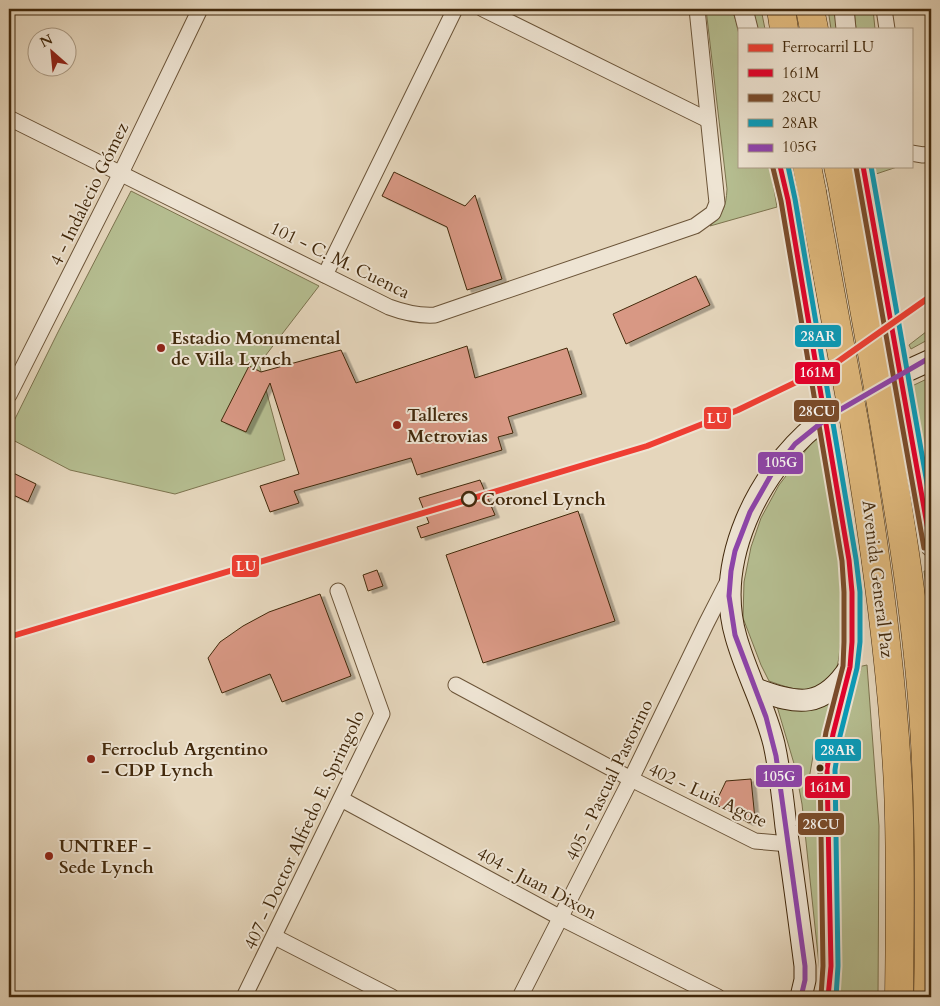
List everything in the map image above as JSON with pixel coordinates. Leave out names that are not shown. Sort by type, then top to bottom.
[{"type":"highway","points":[[780,9],[784,28]]},
{"type":"highway","points":[[810,9],[814,28]]},
{"type":"highway","name":"Avenida General Paz","points":[[852,173],[893,403],[904,539],[922,698],[928,815],[928,997]]},
{"type":"highway","name":"Avenida General Paz","points":[[803,186],[855,426],[880,583],[893,711],[898,787],[899,997]]},
{"type":"main road","points":[[802,996],[805,966],[774,745],[756,689],[735,636],[729,591],[730,578],[743,529],[763,486],[789,451],[816,425]]},
{"type":"main road","points":[[756,689],[776,696],[796,700],[810,700],[828,693],[840,682],[850,667]]},
{"type":"street","name":"4 - Indalecio Gómez","points":[[9,395],[121,173],[200,9]]},
{"type":"street","points":[[325,275],[455,9]]},
{"type":"street","points":[[483,9],[708,120]]},
{"type":"street","points":[[697,9],[708,120]]},
{"type":"street","points":[[742,9],[748,28]]},
{"type":"street","points":[[844,9],[846,28]]},
{"type":"street","points":[[884,9],[887,28]]},
{"type":"street","name":"101 - C. M. Cuenca","points":[[9,118],[389,307],[407,314],[422,316],[435,315],[695,226],[713,213],[717,203],[708,120]]},
{"type":"street","points":[[912,153],[931,154]]},
{"type":"street","name":"Avenida General Paz","points":[[782,168],[803,186],[829,442],[849,560],[852,620],[850,667],[833,734],[827,769],[831,966],[828,997]]},
{"type":"street","name":"Avenida General Paz","points":[[893,403],[928,510],[931,547]]},
{"type":"street","name":"405 - Pascual Pastorino","points":[[520,997],[631,779],[730,578]]},
{"type":"street","name":"407 - Doctor Alfredo E. Springolo","points":[[244,997],[382,714],[338,591]]},
{"type":"street","name":"402 - Luis Agote","points":[[456,685],[631,779],[755,841],[789,844]]},
{"type":"street","name":"404 - Juan Dixon","points":[[341,799],[561,918],[718,997]]},
{"type":"street","points":[[275,936],[392,997]]},
{"type":"green space","points":[[706,9],[732,9],[738,28],[738,168],[770,168],[777,207],[710,226],[723,209],[727,189]]},
{"type":"green space","points":[[751,9],[761,9],[765,28],[756,28]]},
{"type":"green space","points":[[828,9],[836,9],[837,28],[831,28]]},
{"type":"green space","points":[[854,9],[873,9],[875,28],[856,28]]},
{"type":"green space","points":[[875,168],[894,168],[876,174]]},
{"type":"green space","name":"Estadio Monumental de Villa Lynch","points":[[131,191],[319,286],[259,364],[285,460],[175,494],[70,470],[9,438],[9,431]]},
{"type":"green space","points":[[931,328],[931,338],[911,349],[909,345]]},
{"type":"green space","points":[[931,377],[931,483],[912,386]]},
{"type":"green space","points":[[816,437],[831,492],[842,572],[843,616],[839,660],[833,676],[815,688],[800,689],[769,681],[743,618],[744,582],[751,547],[761,518],[779,485]]},
{"type":"green space","points":[[924,571],[927,571],[931,603],[931,623]]},
{"type":"green space","points":[[867,665],[879,826],[878,997],[838,997],[836,774],[838,750],[842,723],[854,694],[858,667]]},
{"type":"green space","points":[[831,701],[823,738],[816,739],[809,779],[818,782],[824,974],[821,997],[818,997],[820,974],[802,804],[795,767],[776,703]]},
{"type":"building","points":[[394,172],[465,206],[475,195],[502,279],[467,290],[447,227],[382,196]]},
{"type":"building","points":[[696,276],[710,305],[626,344],[613,314]]},
{"type":"building","name":"Talleres Metrovias","points":[[467,346],[475,378],[567,348],[582,394],[508,417],[513,433],[498,437],[502,450],[417,475],[411,458],[294,491],[299,503],[270,512],[260,486],[299,474],[270,383],[246,432],[221,421],[249,366],[261,372],[341,350],[356,383]]},
{"type":"building","points":[[9,471],[36,484],[28,502],[9,493]]},
{"type":"building","points":[[480,480],[495,515],[421,538],[417,527],[429,523],[419,498]]},
{"type":"building","points":[[578,511],[615,621],[483,663],[446,555]]},
{"type":"building","points":[[377,570],[383,586],[368,591],[363,575]]},
{"type":"building","points":[[320,594],[351,676],[282,702],[270,674],[222,693],[208,658],[220,642],[243,626],[269,612]]},
{"type":"building","points":[[751,779],[755,819],[749,823],[715,804],[726,781]]},
{"type":"tunnel","points":[[816,425],[845,406],[909,370]]},
{"type":"rail line","name":"LU","points":[[9,637],[647,446],[738,410],[836,363],[931,296]]},
{"type":"transit line","name":"28CU","points":[[773,168],[781,201],[842,561],[844,592],[843,666],[826,732],[820,768],[823,966],[821,996]]},
{"type":"transit line","name":"161M","points":[[780,168],[788,200],[849,560],[852,592],[850,667],[833,734],[827,769],[831,966],[828,997]]},
{"type":"transit line","name":"28AR","points":[[788,168],[856,559],[860,592],[860,642],[857,668],[840,736],[835,770],[838,966],[836,997]]},
{"type":"transit line","name":"28CU","points":[[856,168],[924,548]]},
{"type":"transit line","name":"161M","points":[[863,168],[931,547]]},
{"type":"transit line","name":"28AR","points":[[871,168],[931,506]]},
{"type":"transit line","name":"105G","points":[[801,997],[805,980],[805,966],[776,756],[766,717],[735,635],[729,596],[735,551],[750,512],[771,475],[795,444],[831,415],[931,357]]},
{"type":"place","name":"Estadio Monumental de Villa Lynch","points":[[161,348]]},
{"type":"place","name":"Talleres Metrovias","points":[[397,425]]},
{"type":"place","name":"Coronel Lynch","points":[[469,499]]},
{"type":"place","name":"Ferroclub Argentino - CDP Lynch","points":[[91,759]]},
{"type":"place","name":"UNTREF - Sede Lynch","points":[[49,856]]}]
